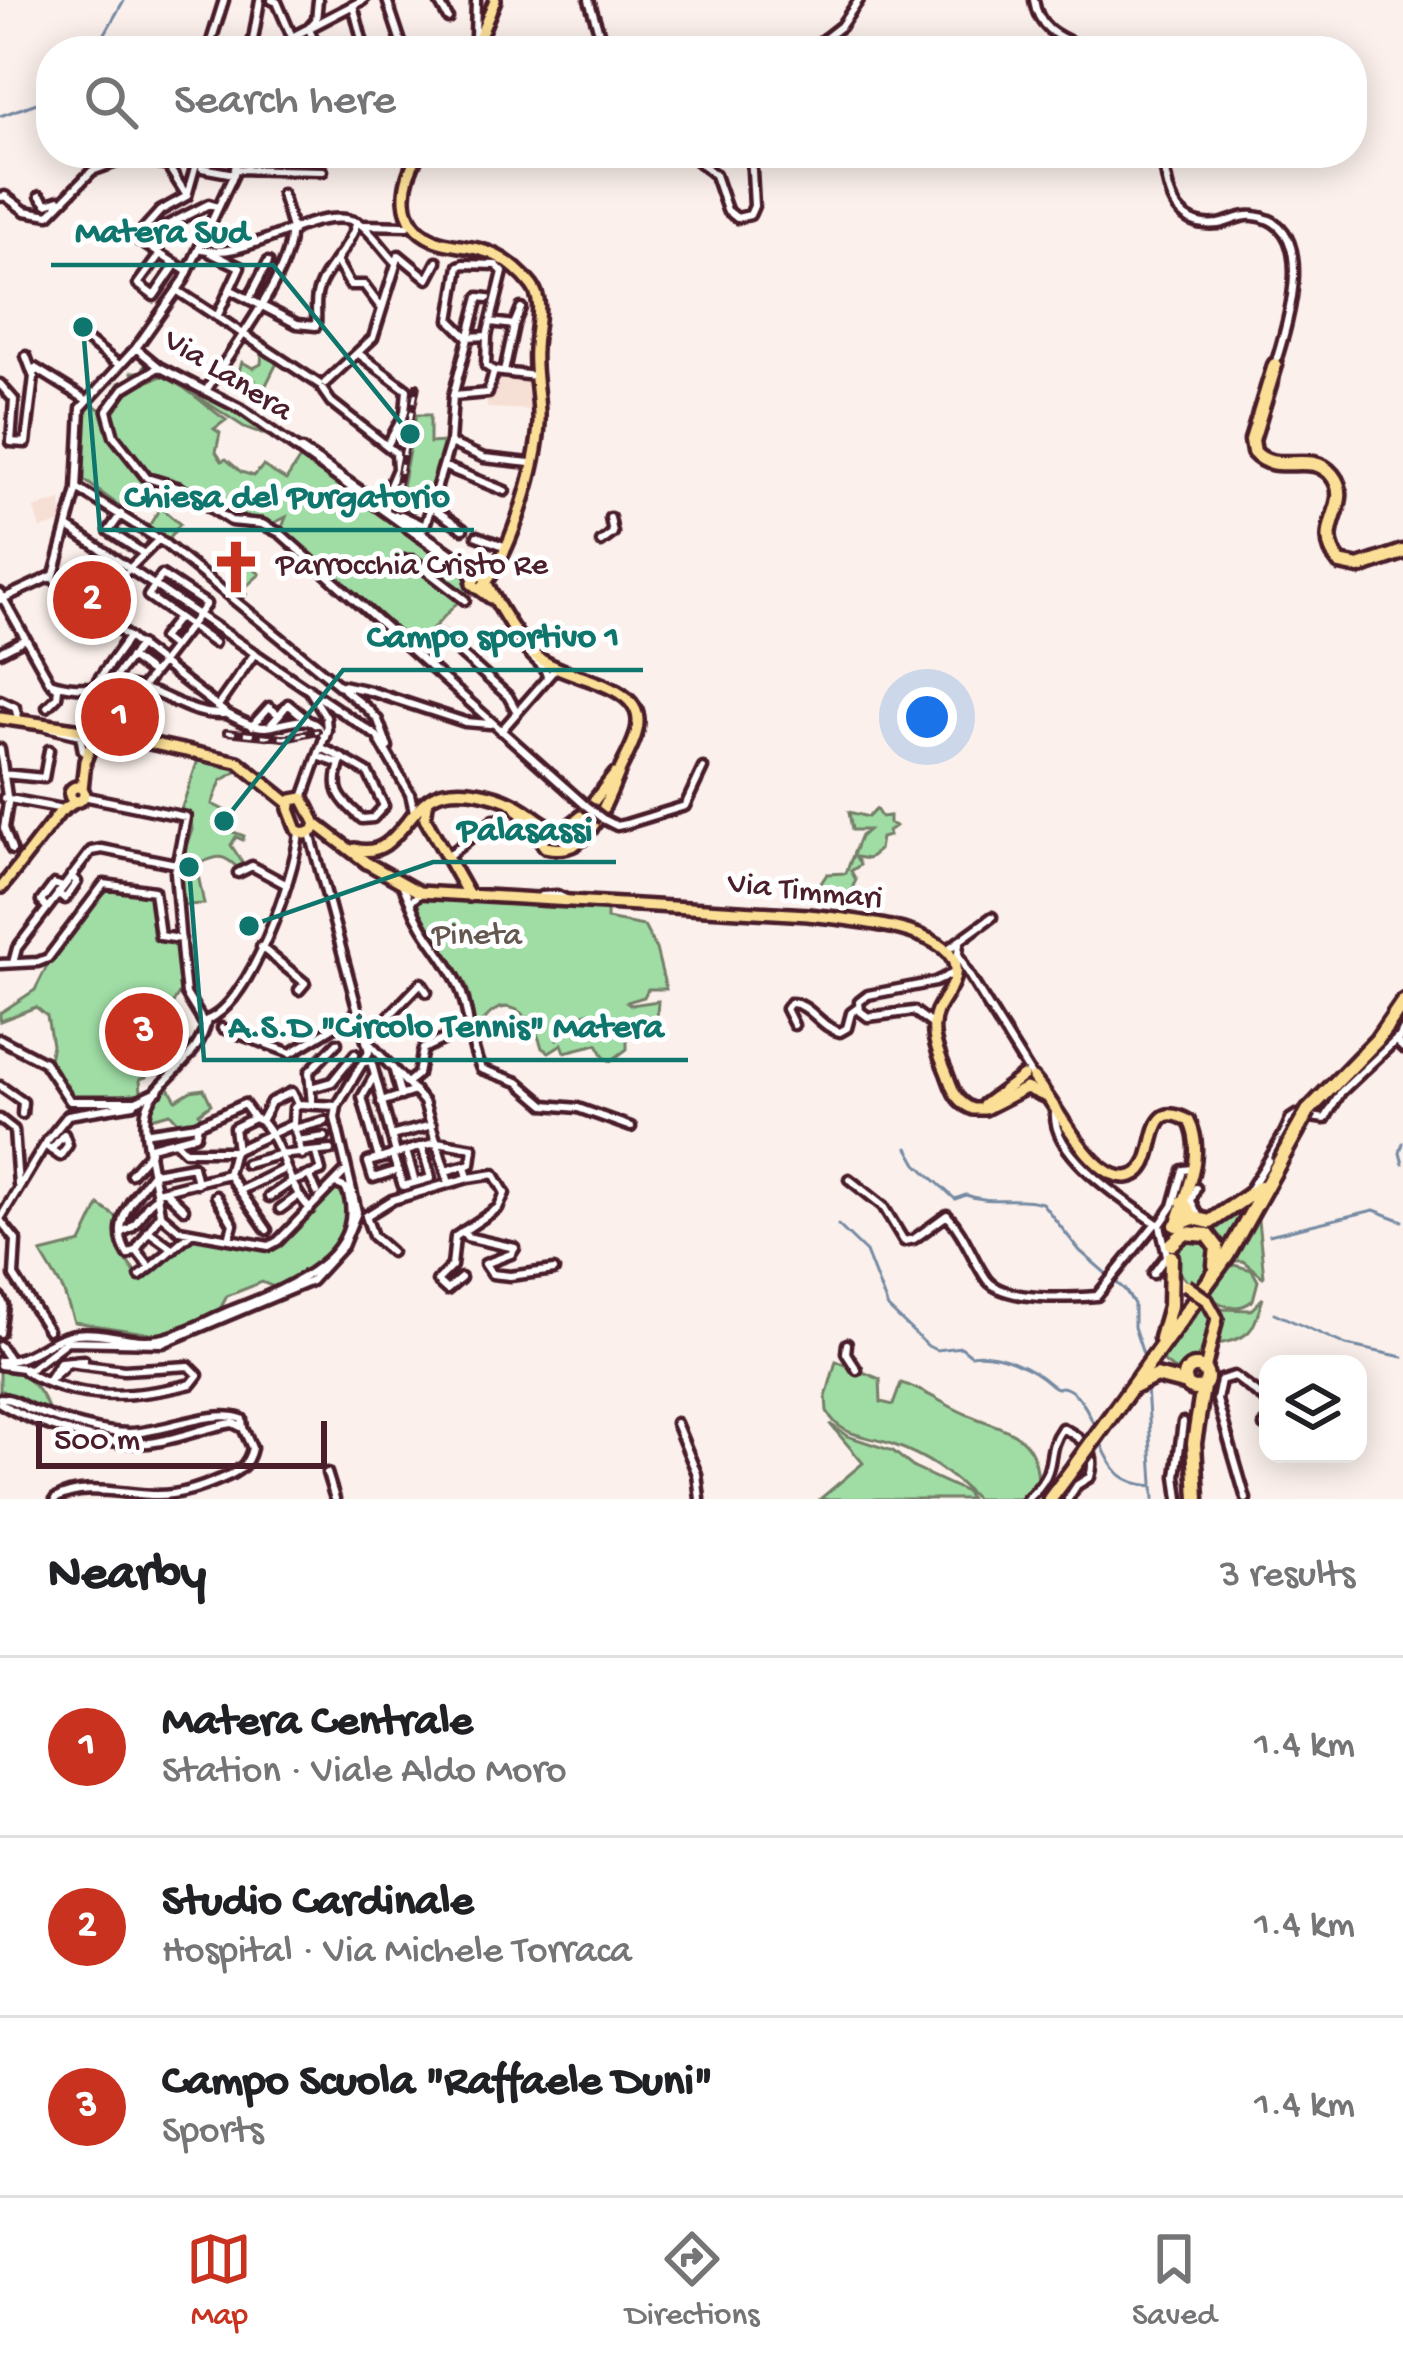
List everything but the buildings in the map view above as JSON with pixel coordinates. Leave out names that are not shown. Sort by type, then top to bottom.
[{"type":"highway","points":[[1275,365],[1252,440],[1254,452],[1274,466],[1310,463],[1331,474],[1340,502],[1331,520],[1329,542],[1340,563],[1359,567],[1403,552]]},
{"type":"highway","points":[[1050,1499],[1211,1277],[1308,1111],[1401,1011]]},
{"type":"highway","points":[[1176,1225],[1193,1218],[1210,1222],[1222,1216],[1250,1196],[1276,1167]]},
{"type":"highway","points":[[1183,1202],[1193,1218]]},
{"type":"highway","points":[[1155,1353],[1170,1306],[1172,1250],[1184,1233],[1208,1235],[1217,1251],[1211,1277]]},
{"type":"highway","points":[[1179,1323],[1160,1360],[1167,1372],[1194,1378]]},
{"type":"highway","points":[[1113,1412],[1145,1380],[1194,1378]]},
{"type":"highway","points":[[1194,1378],[1197,1499]]},
{"type":"main road","points":[[480,36],[495,0]]},
{"type":"main road","points":[[412,168],[404,184],[405,206],[418,230],[443,243],[501,258],[534,288],[539,304],[535,376],[539,428],[508,548],[497,567],[481,580],[549,674],[578,676],[622,694],[633,704],[639,730],[595,824],[573,846],[545,847],[514,804]]},
{"type":"main road","points":[[2,715],[238,762],[289,803],[308,830],[346,847],[384,874]]},
{"type":"main road","points":[[1,883],[58,808],[77,793],[83,751],[94,732]]},
{"type":"main road","points":[[1,883],[77,793],[94,732]]},
{"type":"main road","points":[[384,874],[378,857],[424,802],[452,791],[474,792],[514,804],[548,827],[571,827],[625,760]]},
{"type":"main road","points":[[452,791],[424,810],[471,898]]},
{"type":"main road","points":[[289,803],[303,798],[308,830]]},
{"type":"main road","points":[[402,830],[426,830],[440,844]]},
{"type":"main road","points":[[346,847],[369,852],[388,843]]},
{"type":"main road","name":"Via Timmari","points":[[384,874],[422,892],[808,915],[954,946]]},
{"type":"main road","points":[[452,895],[461,886]]},
{"type":"main road","points":[[954,946],[959,974],[933,1025],[934,1040],[958,1101],[985,1109],[1027,1077],[1097,1162],[1115,1175],[1130,1177],[1143,1170],[1150,1160],[1156,1124],[1168,1116],[1183,1117],[1196,1136],[1193,1169],[1172,1250],[1176,1273],[1207,1300],[1217,1318],[1194,1378]]},
{"type":"street","points":[[213,36],[224,0]]},
{"type":"street","points":[[254,36],[260,0]]},
{"type":"street","points":[[258,13],[271,0],[277,2],[289,35],[301,34]]},
{"type":"street","points":[[309,28],[316,20],[318,0]]},
{"type":"street","points":[[299,36],[363,0]]},
{"type":"street","points":[[387,0],[399,36]]},
{"type":"street","points":[[475,36],[476,0]]},
{"type":"street","points":[[590,0],[601,36]]},
{"type":"street","points":[[828,36],[859,0]]},
{"type":"street","points":[[1034,0],[1046,29],[1060,36]]},
{"type":"street","points":[[441,1],[448,18]]},
{"type":"street","points":[[353,5],[361,36]]},
{"type":"street","points":[[309,28],[312,36]]},
{"type":"street","points":[[4,198],[45,216],[86,175],[103,168]]},
{"type":"street","points":[[169,168],[187,196]]},
{"type":"street","points":[[167,224],[142,231],[160,211],[187,196],[195,168]]},
{"type":"street","points":[[47,707],[58,692],[1,598],[52,577],[77,488],[79,415],[85,400],[136,348],[178,291],[204,250],[235,168]]},
{"type":"street","points":[[706,168],[715,175],[727,210],[737,218],[750,214],[754,206],[752,168]]},
{"type":"street","points":[[1164,168],[1167,194],[1187,217],[1209,224],[1255,216],[1276,226],[1287,242],[1296,285],[1275,365]]},
{"type":"street","points":[[202,169],[322,171]]},
{"type":"street","points":[[206,391],[290,248],[282,194]]},
{"type":"street","points":[[40,196],[47,204],[62,201]]},
{"type":"street","points":[[188,272],[138,240],[209,204],[217,207]]},
{"type":"street","points":[[204,250],[291,233],[329,218],[406,226]]},
{"type":"street","points":[[358,222],[397,259],[428,279],[437,262]]},
{"type":"street","points":[[231,290],[297,324],[316,326],[317,294],[352,240],[358,222]]},
{"type":"street","points":[[204,250],[238,264],[217,317]]},
{"type":"street","points":[[160,254],[138,284],[154,296],[176,265]]},
{"type":"street","points":[[322,385],[373,338],[397,259]]},
{"type":"street","points":[[249,299],[268,262]]},
{"type":"street","points":[[337,262],[350,285],[364,286],[382,309]]},
{"type":"street","points":[[487,336],[467,337],[450,320],[459,266],[496,266],[503,272],[487,336],[486,366],[535,376]]},
{"type":"street","points":[[178,291],[322,385],[331,402],[388,444],[398,462],[392,488],[381,506]]},
{"type":"street","points":[[421,531],[450,443],[453,396],[467,337],[479,297],[488,298]]},
{"type":"street","points":[[504,372],[520,308]]},
{"type":"street","points":[[490,322],[514,325]]},
{"type":"street","points":[[84,338],[118,365]]},
{"type":"street","name":"Via Lanera","points":[[136,348],[159,367],[241,410],[292,447],[312,454],[408,522]]},
{"type":"street","points":[[359,354],[407,390],[399,430],[388,444]]},
{"type":"street","points":[[0,383],[14,400],[11,442],[26,443],[34,372],[26,356]]},
{"type":"street","points":[[159,367],[124,388],[107,411],[114,436],[140,472],[181,488],[231,521],[262,524],[280,533],[603,819],[616,826],[686,806],[703,768]]},
{"type":"street","points":[[453,396],[488,393],[494,371]]},
{"type":"street","points":[[34,372],[85,400]]},
{"type":"street","points":[[13,417],[28,418]]},
{"type":"street","points":[[450,443],[484,458],[530,463]]},
{"type":"street","points":[[442,466],[506,491]]},
{"type":"street","points":[[77,488],[159,539],[337,684],[379,729],[410,794],[414,818]]},
{"type":"street","name":"Via Lanera","points":[[381,506],[421,531],[481,580]]},
{"type":"street","points":[[408,522],[430,507]]},
{"type":"street","points":[[430,507],[463,529]]},
{"type":"street","points":[[122,513],[110,531],[144,554]]},
{"type":"street","points":[[601,542],[613,532],[610,518]]},
{"type":"street","points":[[68,527],[367,728],[379,729]]},
{"type":"street","points":[[477,536],[508,548]]},
{"type":"street","points":[[91,607],[159,539]]},
{"type":"street","points":[[404,560],[413,560],[465,600]]},
{"type":"street","points":[[141,689],[190,626],[206,604],[162,575],[148,596],[190,626],[214,644]]},
{"type":"street","points":[[52,577],[227,714],[252,726],[307,720]]},
{"type":"street","points":[[168,610],[184,589]]},
{"type":"street","points":[[0,620],[12,615]]},
{"type":"street","points":[[173,647],[162,638],[178,618]]},
{"type":"street","points":[[441,636],[508,696],[518,712]]},
{"type":"street","points":[[94,732],[98,680],[129,637]]},
{"type":"street","points":[[0,652],[25,639]]},
{"type":"street","points":[[47,680],[99,690],[109,685],[140,645]]},
{"type":"street","points":[[217,707],[255,653]]},
{"type":"street","points":[[130,657],[153,674]]},
{"type":"street","points":[[337,684],[465,722],[499,726],[518,712],[549,674]]},
{"type":"street","points":[[109,685],[141,689],[186,710],[227,714]]},
{"type":"street","points":[[303,798],[328,720],[308,688]]},
{"type":"street","points":[[260,699],[279,715]]},
{"type":"street","points":[[2,715],[8,710],[4,701]]},
{"type":"street","points":[[4,701],[15,707],[19,721]]},
{"type":"street","points":[[269,726],[288,704],[318,724],[325,738]]},
{"type":"street","points":[[252,726],[269,706]]},
{"type":"street","points":[[45,724],[50,730],[80,735],[83,751]]},
{"type":"street","points":[[0,748],[8,803],[5,837],[12,850]]},
{"type":"street","points":[[3,774],[44,778],[50,750]]},
{"type":"street","points":[[320,752],[341,761],[368,773],[384,806],[373,818],[362,819],[341,797],[334,778],[341,761]]},
{"type":"street","points":[[77,793],[180,814],[188,820],[176,864],[181,939],[186,994],[207,1032]]},
{"type":"street","points":[[410,794],[424,802]]},
{"type":"street","points":[[4,798],[58,808]]},
{"type":"street","points":[[447,857],[494,819]]},
{"type":"street","points":[[308,830],[261,947],[243,983],[213,1017],[207,1032],[140,1107],[77,1114],[18,1189],[0,1220],[16,1240],[14,1276],[48,1330],[163,1338],[302,1281],[328,1258],[352,1219],[346,1188],[335,1186]]},
{"type":"street","points":[[308,830],[403,1186],[431,1178],[422,1146]]},
{"type":"street","points":[[14,963],[17,948],[60,890],[65,899],[76,882],[71,876],[92,851],[176,864]]},
{"type":"street","points":[[238,873],[252,866],[287,885]]},
{"type":"street","points":[[0,964],[48,958],[97,891],[112,883],[154,891],[160,936],[181,939]]},
{"type":"street","points":[[403,886],[424,936],[458,982],[481,1069],[518,1082],[545,1105],[578,1108],[631,1127]]},
{"type":"street","points":[[410,902],[422,892]]},
{"type":"street","points":[[954,946],[992,917]]},
{"type":"street","points":[[261,947],[305,983],[298,990]]},
{"type":"street","points":[[794,1025],[786,1009],[790,1003],[803,1005],[826,1028],[840,1032],[868,994],[959,974],[1027,1077]]},
{"type":"street","points":[[368,1041],[421,983],[427,992]]},
{"type":"street","points":[[858,1006],[868,1017],[914,1011],[933,1025]]},
{"type":"street","points":[[194,1009],[213,1017],[222,1028]]},
{"type":"street","points":[[207,1032],[232,1028],[291,1053],[358,1012]]},
{"type":"street","points":[[407,1083],[418,1073],[423,1049],[467,1028]]},
{"type":"street","points":[[1196,1188],[1191,1201],[1201,1217],[1211,1218],[1238,1201],[1285,1135],[1290,1119],[1300,1115],[1324,1119],[1341,1092],[1403,1030]]},
{"type":"street","points":[[0,1039],[44,1062],[70,1101],[140,1107]]},
{"type":"street","points":[[1397,1039],[1403,1048]]},
{"type":"street","points":[[368,1041],[424,1102],[449,1183]]},
{"type":"street","points":[[312,1104],[309,1072],[337,1043]]},
{"type":"street","points":[[310,1088],[332,1082],[355,1054]]},
{"type":"street","points":[[22,1369],[76,1339],[163,1343],[300,1287],[327,1265],[350,1235],[357,1212],[336,1125],[338,1106],[368,1062],[382,1057]]},
{"type":"street","points":[[393,1068],[401,1096]]},
{"type":"street","points":[[374,1075],[362,1097],[379,1159]]},
{"type":"street","points":[[0,1086],[19,1096],[22,1114]]},
{"type":"street","points":[[381,1102],[415,1091]]},
{"type":"street","points":[[228,1174],[235,1128],[257,1119],[271,1102],[292,1093],[298,1104],[293,1127],[302,1155]]},
{"type":"street","points":[[148,1128],[199,1124],[244,1104],[273,1135],[291,1182],[310,1208]]},
{"type":"street","points":[[298,1104],[338,1106]]},
{"type":"street","points":[[140,1107],[148,1128],[154,1172],[160,1193],[160,1214],[136,1250],[130,1256],[124,1251],[123,1213],[154,1172],[193,1166],[197,1183]]},
{"type":"street","points":[[1054,1108],[1055,1123],[1068,1150],[1125,1202],[1158,1224],[1166,1242],[1166,1261],[1153,1274]]},
{"type":"street","points":[[367,1117],[384,1112]]},
{"type":"street","points":[[1,1119],[14,1130],[18,1189]]},
{"type":"street","points":[[176,1142],[185,1151],[235,1150],[293,1127],[325,1121]]},
{"type":"street","points":[[131,1174],[151,1149],[196,1135],[199,1124]]},
{"type":"street","points":[[391,1136],[432,1125]]},
{"type":"street","points":[[297,1141],[325,1137]]},
{"type":"street","points":[[396,1171],[373,1178],[368,1162],[437,1142],[472,1148],[471,1164],[446,1171]]},
{"type":"street","points":[[246,1164],[331,1150]]},
{"type":"street","points":[[405,1150],[415,1183]]},
{"type":"street","points":[[269,1196],[321,1171],[316,1153]]},
{"type":"street","points":[[465,1166],[468,1178]]},
{"type":"street","points":[[241,1190],[286,1168]]},
{"type":"street","points":[[849,1179],[883,1206],[904,1240],[914,1239],[947,1215],[988,1281],[1006,1294],[1093,1297],[1103,1292],[1174,1206],[1184,1170],[1193,1169]]},
{"type":"street","points":[[160,1214],[173,1228],[269,1246],[348,1173]]},
{"type":"street","points":[[124,1231],[134,1227],[160,1193],[228,1174]]},
{"type":"street","points":[[228,1174],[278,1241]]},
{"type":"street","points":[[309,1174],[316,1192]]},
{"type":"street","points":[[391,1252],[372,1234],[366,1216],[392,1200],[494,1174],[505,1193],[498,1208],[454,1240],[452,1266],[437,1283],[447,1290],[461,1278]]},
{"type":"street","points":[[160,1193],[184,1209]]},
{"type":"street","points":[[280,1209],[298,1195]]},
{"type":"street","points":[[216,1196],[233,1224],[229,1239]]},
{"type":"street","points":[[267,1230],[269,1246]]},
{"type":"street","points":[[148,1231],[173,1249]]},
{"type":"street","points":[[140,1276],[191,1232]]},
{"type":"street","points":[[463,1232],[515,1248],[485,1264],[490,1273],[510,1276],[554,1270]]},
{"type":"street","points":[[136,1250],[150,1268]]},
{"type":"street","points":[[0,1297],[4,1305],[0,1334]]},
{"type":"street","points":[[42,1349],[48,1330]]},
{"type":"street","points":[[3,1362],[27,1357],[68,1335]]},
{"type":"street","points":[[847,1344],[844,1350],[857,1370]]},
{"type":"street","points":[[0,1346],[3,1362]]},
{"type":"street","points":[[27,1357],[39,1363],[47,1382]]},
{"type":"street","points":[[22,1369],[27,1357]]},
{"type":"street","points":[[47,1382],[60,1362],[84,1360]]},
{"type":"street","points":[[3,1362],[47,1382],[71,1391],[136,1396],[191,1384],[198,1372],[190,1366],[124,1370],[68,1363],[47,1382]]},
{"type":"street","points":[[1246,1499],[1217,1400],[1224,1376],[1234,1376],[1259,1395]]},
{"type":"street","points":[[0,1400],[8,1397],[34,1411],[124,1433],[224,1415],[242,1419],[253,1448],[243,1468],[190,1491],[158,1495],[84,1491],[55,1499]]},
{"type":"street","points":[[1179,1499],[1176,1476],[1183,1422]]},
{"type":"street","points":[[679,1424],[697,1474],[700,1499]]},
{"type":"street","points":[[1027,1499],[1047,1478],[1053,1445],[1062,1428],[1081,1438],[1094,1464],[1090,1477],[1077,1485],[1069,1499]]},
{"type":"street","points":[[327,1473],[335,1499]]},
{"type":"shaded area","points":[[497,375],[531,379],[533,410],[487,408],[486,396],[492,394]]},
{"type":"shaded area","points":[[61,500],[63,522],[40,529],[34,508]]},
{"type":"green space","points":[[262,352],[277,363],[263,391],[253,384],[255,380],[238,374],[242,362],[253,368],[261,364]]},
{"type":"green space","points":[[146,362],[147,371],[122,388],[108,405],[106,426],[136,471],[177,491],[163,510],[180,524],[168,540],[149,526],[160,508],[138,493],[126,511],[84,480],[84,419],[90,403],[101,410],[119,383],[133,377],[132,372],[142,372]]},
{"type":"green space","points":[[162,376],[226,420],[214,429],[220,433],[216,452],[222,461],[254,476],[263,466],[286,480],[301,457],[310,464],[313,461],[466,573],[468,591],[415,648],[280,533],[286,517],[272,524],[235,519],[184,484],[143,471],[117,437],[111,409],[129,388]]},
{"type":"green space","points":[[189,385],[269,436],[244,427],[189,391]]},
{"type":"green space","points":[[416,415],[430,415],[430,443],[446,442],[426,505],[419,503],[415,511],[398,507]]},
{"type":"green space","points":[[247,563],[260,574],[240,592],[247,593],[242,602],[226,587]]},
{"type":"green space","points":[[199,757],[239,770],[221,781],[212,804],[230,813],[225,829],[244,836],[243,840],[236,837],[231,845],[244,865],[239,869],[219,857],[196,865],[204,904],[182,905],[178,866],[192,830],[191,818],[181,810]]},
{"type":"green space","points":[[876,809],[895,826],[868,859],[856,857],[860,865],[851,871],[857,907],[850,910],[833,891],[814,894],[827,874],[846,873],[860,837],[868,830],[852,830],[849,812],[868,817]]},
{"type":"green space","points":[[113,887],[149,894],[154,940],[172,943],[177,949],[182,989],[144,1048],[146,1077],[140,1079],[141,1093],[80,1099],[71,1096],[49,1059],[52,1045],[47,1016],[36,1007],[0,1021],[0,1013],[35,990],[94,902]]},
{"type":"green space","name":"Pineta","points":[[416,898],[607,909],[607,919],[644,926],[656,949],[666,989],[648,989],[644,997],[627,1002],[658,1001],[656,1027],[646,1031],[589,1012],[565,1022],[556,1034],[557,1039],[590,1022],[607,1022],[627,1040],[627,1049],[611,1061],[597,1044],[565,1052],[562,1044],[549,1052],[542,1048],[526,1017],[511,1008],[494,1011],[473,1032],[465,983],[422,922]]},
{"type":"green space","points":[[168,1086],[176,1100],[204,1089],[211,1104],[199,1113],[203,1121],[181,1125],[170,1113],[151,1118],[152,1105]]},
{"type":"green space","points":[[335,1188],[344,1190],[345,1224],[331,1251],[319,1262],[276,1288],[262,1282],[227,1296],[219,1311],[158,1335],[74,1322],[63,1290],[41,1253],[81,1243],[99,1205],[118,1218],[124,1256],[140,1278],[191,1235],[269,1248]]},
{"type":"green space","points":[[1257,1196],[1219,1259],[1219,1248],[1180,1225]]},
{"type":"green space","points":[[1257,1211],[1263,1277],[1243,1261],[1227,1261]]},
{"type":"green space","points":[[1197,1233],[1214,1245],[1212,1266],[1196,1288],[1179,1270],[1175,1245]]},
{"type":"green space","points":[[1234,1265],[1252,1270],[1258,1281],[1253,1300],[1236,1307],[1207,1295],[1222,1272]]},
{"type":"green space","points":[[1263,1298],[1249,1332],[1217,1344],[1219,1309],[1251,1310]]},
{"type":"green space","points":[[1202,1301],[1214,1319],[1209,1337],[1178,1373],[1164,1362],[1164,1352]]},
{"type":"green space","points":[[836,1361],[880,1379],[881,1402],[893,1405],[901,1383],[1009,1431],[1033,1455],[1038,1486],[1025,1499],[976,1499],[917,1455],[840,1427],[827,1411],[826,1397]]},
{"type":"green space","points":[[0,1365],[30,1382],[49,1411],[0,1390]]},
{"type":"green space","points":[[830,1424],[847,1436],[893,1451],[914,1468],[966,1492],[970,1499],[820,1499],[863,1463]]},
{"type":"waterway","points":[[104,36],[124,0]]},
{"type":"waterway","points":[[0,116],[36,103]]},
{"type":"waterway","points":[[1403,1143],[1403,1164]]},
{"type":"waterway","points":[[908,1148],[917,1164],[955,1199],[966,1195],[1042,1203],[1080,1251],[1125,1290],[1134,1304],[1134,1327],[1143,1354]]},
{"type":"waterway","points":[[1269,1235],[1374,1210],[1403,1221]]},
{"type":"waterway","points":[[838,1225],[866,1252],[888,1308],[928,1346],[936,1350],[961,1347],[971,1355],[992,1355],[1024,1366],[1053,1387],[1073,1392],[1095,1428]]},
{"type":"waterway","points":[[1274,1313],[1346,1345],[1403,1357]]},
{"type":"waterway","points":[[1147,1386],[1153,1484]]},
{"type":"waterway","points":[[1101,1443],[1120,1474],[1153,1486],[1154,1499]]},
{"type":"railway","points":[[393,508],[417,386]]},
{"type":"railway","points":[[226,732],[284,738],[318,731]]},
{"type":"place","name":"Chiesa del Purgatorio","points":[[83,327]]},
{"type":"place","name":"Matera Sud","points":[[410,434]]},
{"type":"place","name":"Parrocchia Cristo Re","points":[[236,567]]},
{"type":"place","name":"Studio Cardinale","points":[[92,600]]},
{"type":"place","name":"Matera Centrale","points":[[120,717]]},
{"type":"place","name":"Campo sportivo 1","points":[[224,821]]},
{"type":"place","name":"A.S.D \"Circolo Tennis\" Matera","points":[[189,867]]},
{"type":"place","name":"Palasassi","points":[[249,926]]},
{"type":"place","name":"Campo Scuola \"Raffaele Duni\"","points":[[144,1032]]}]
